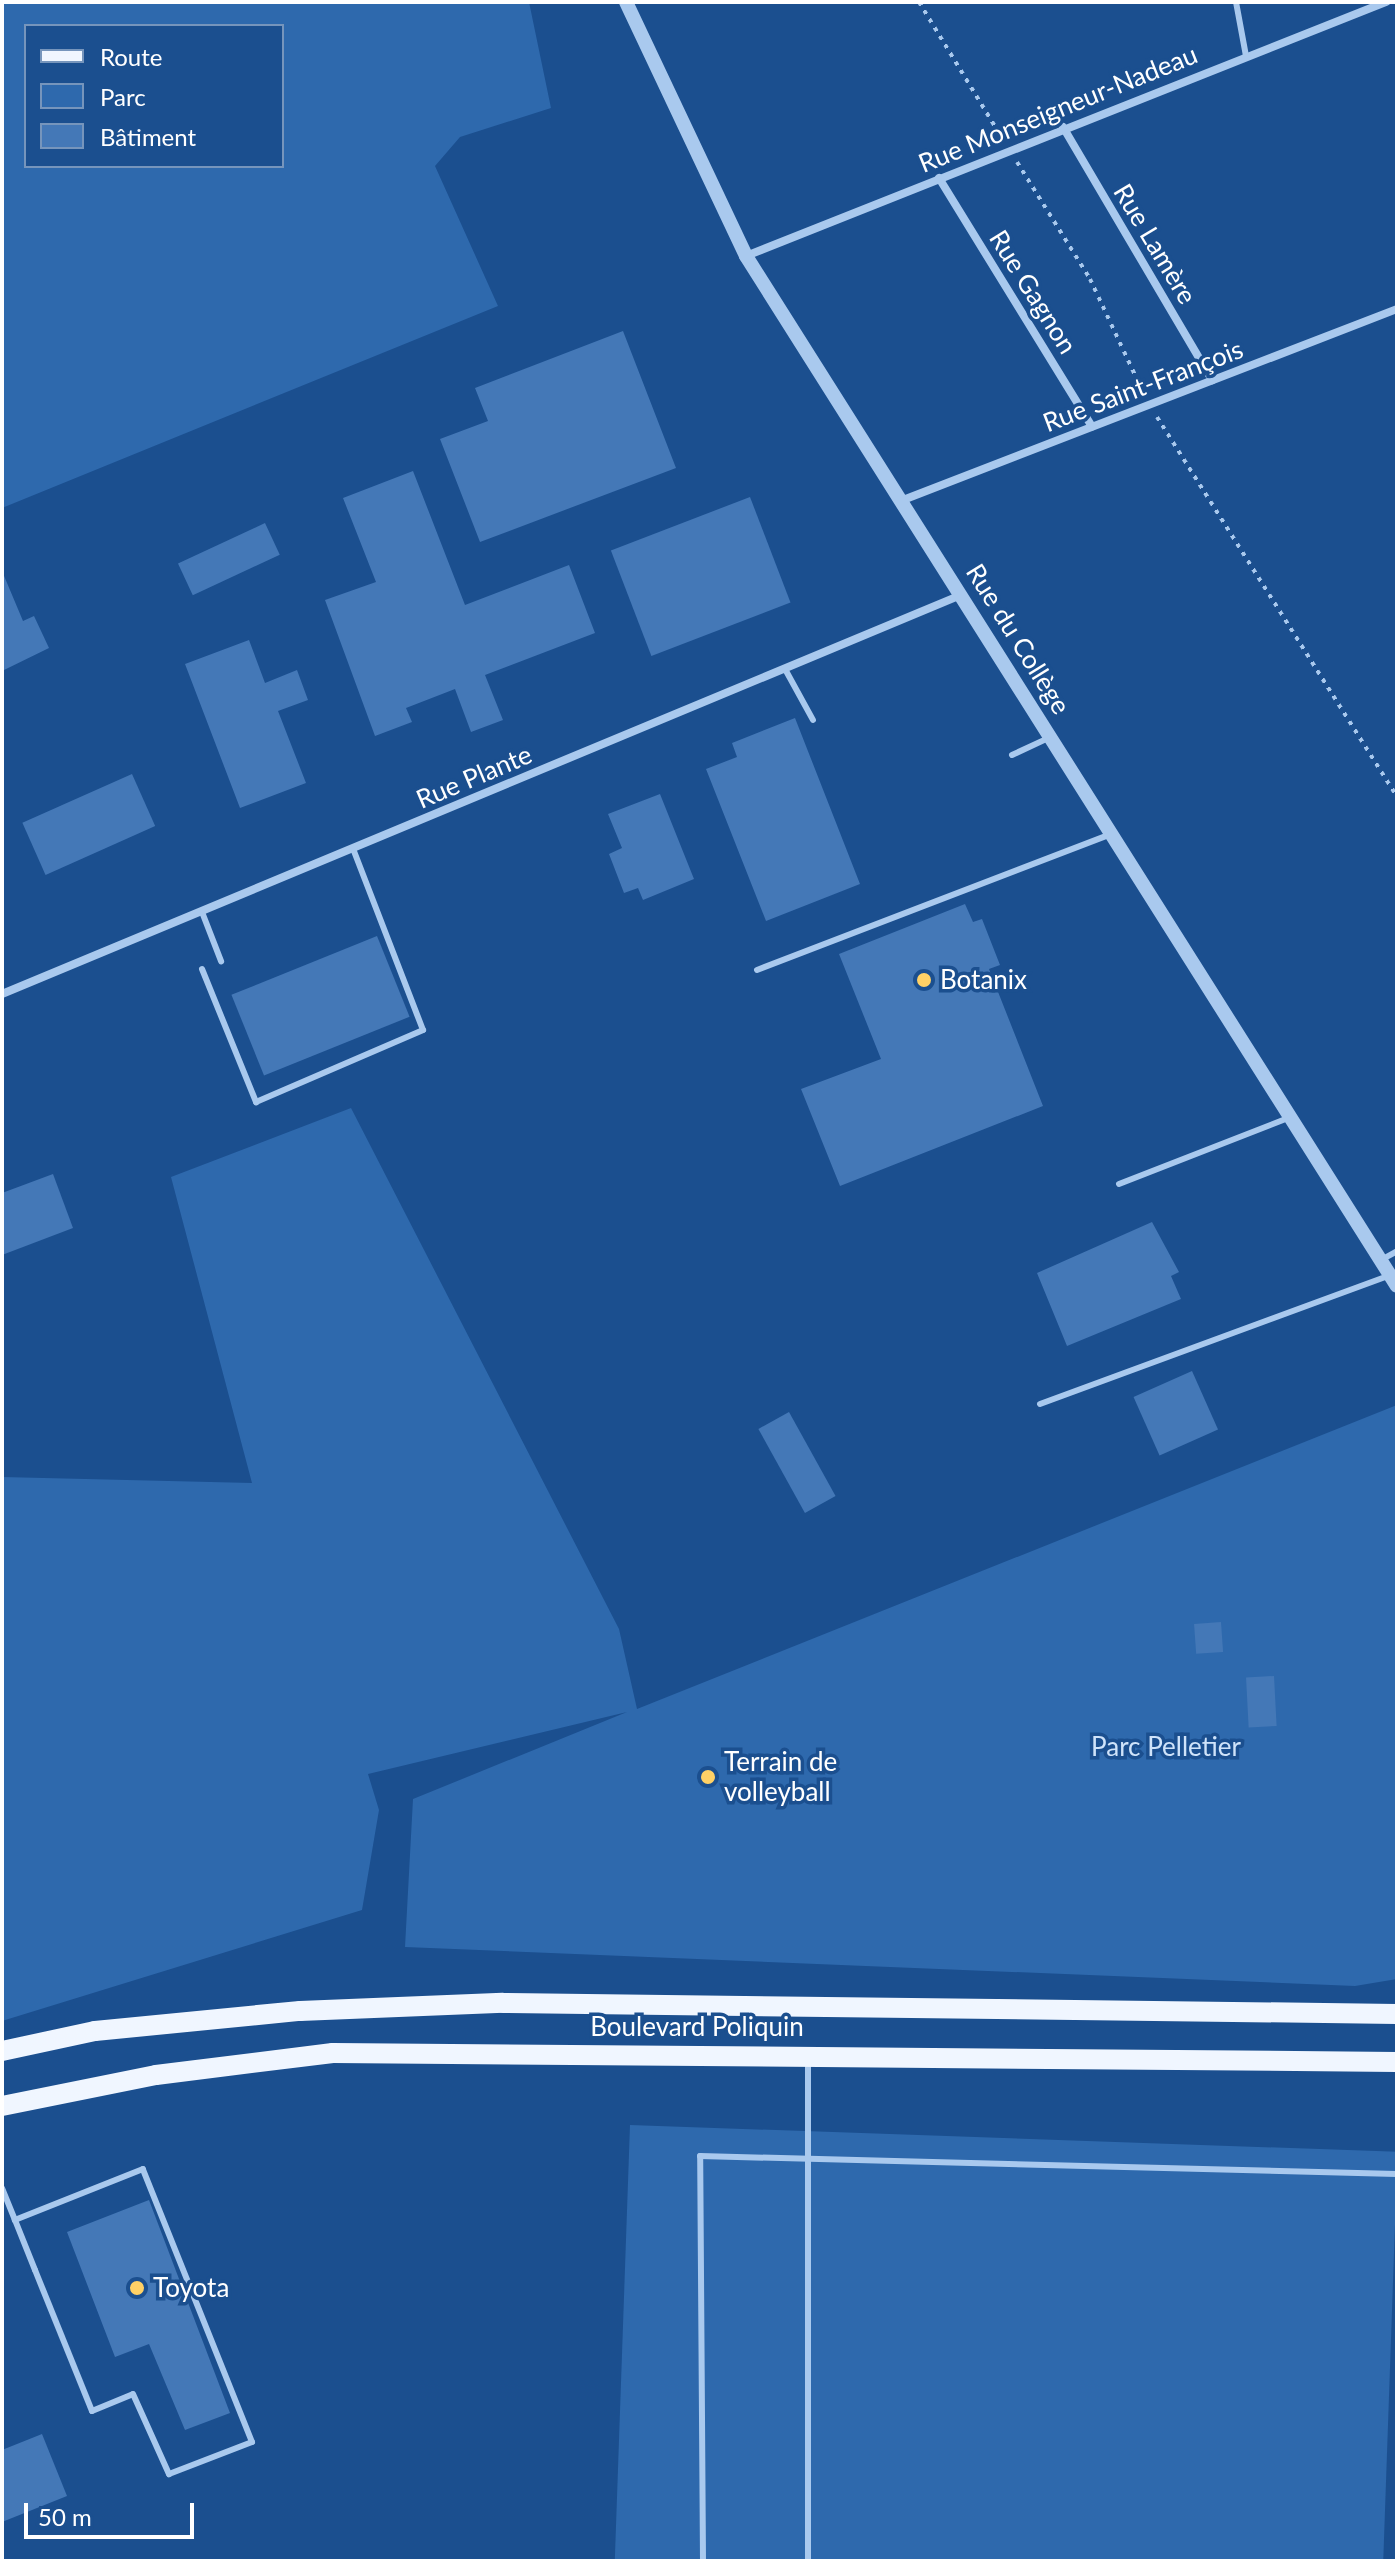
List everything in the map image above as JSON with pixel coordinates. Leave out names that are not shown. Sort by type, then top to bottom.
[{"type":"main road","points":[[1361,2013],[1397,1998]]},
{"type":"main road","name":"Boulevard Poliquin","points":[[2,2051],[95,2031],[300,2011],[503,2003],[1397,2014]]},
{"type":"main road","name":"Boulevard Poliquin","points":[[2,2106],[156,2075],[333,2053],[808,2053],[1397,2062]]},
{"type":"street","name":"Rue du Collège","points":[[626,2],[746,256],[1394,1281]]},
{"type":"street","name":"Rue Monseigneur-Nadeau","points":[[746,256],[1063,127],[1386,2]]},
{"type":"street","name":"Rue Lamère","points":[[1063,127],[1212,380]]},
{"type":"street","name":"Rue Gagnon","points":[[939,178],[1092,427]]},
{"type":"street","name":"Rue Saint-François","points":[[903,500],[1397,309]]},
{"type":"street","name":"Rue Plante","points":[[2,994],[961,595]]},
{"type":"lane","points":[[1236,2],[1246,56]]},
{"type":"lane","points":[[785,669],[813,720]]},
{"type":"lane","points":[[1012,755],[1051,736]]},
{"type":"lane","points":[[757,970],[1113,834]]},
{"type":"lane","points":[[202,969],[256,1102],[423,1030],[353,849]]},
{"type":"lane","points":[[202,912],[221,961]]},
{"type":"lane","points":[[1119,1184],[1291,1117]]},
{"type":"lane","points":[[1381,1260],[1397,1251]]},
{"type":"lane","points":[[1040,1404],[1394,1281]]},
{"type":"lane","points":[[808,2053],[808,2561]]},
{"type":"lane","points":[[703,2561],[700,2156],[1397,2174]]},
{"type":"lane","points":[[2,2188],[92,2411],[133,2394],[169,2474],[252,2442],[143,2169],[15,2220]]},
{"type":"green space","points":[[2,2],[529,2],[551,108],[460,137],[435,166],[498,306],[2,508]]},
{"type":"green space","name":"Parc Pelletier","points":[[351,1108],[619,1629],[637,1709],[1397,1405],[1397,1979],[1355,1986],[405,1947],[413,1799],[627,1712],[368,1774],[379,1810],[362,1910],[2,2021],[2,1477],[252,1483],[171,1177]]},
{"type":"green space","points":[[630,2125],[1397,2152],[1383,2561],[615,2561]]},
{"type":"building","points":[[623,331],[676,468],[480,542],[440,439],[488,421],[475,388]]},
{"type":"building","points":[[413,471],[465,605],[569,565],[595,633],[485,675],[503,720],[471,732],[455,689],[406,708],[412,722],[375,736],[325,600],[376,582],[343,498]]},
{"type":"building","points":[[750,497],[790,602],[651,656],[611,550]]},
{"type":"building","points":[[265,523],[280,555],[193,595],[178,564]]},
{"type":"building","points":[[2,571],[23,621],[34,616],[49,648],[2,671]]},
{"type":"building","points":[[249,640],[265,683],[297,670],[308,700],[278,711],[306,783],[240,808],[185,664]]},
{"type":"building","points":[[795,718],[860,884],[766,921],[706,769],[737,757],[732,743]]},
{"type":"building","points":[[132,774],[155,826],[46,875],[22,823]]},
{"type":"building","points":[[660,794],[694,879],[643,900],[638,888],[624,893],[609,854],[622,848],[608,814]]},
{"type":"building","points":[[965,904],[973,922],[982,919],[1000,965],[989,969],[1043,1106],[840,1186],[801,1089],[881,1059],[839,954]]},
{"type":"building","points":[[377,936],[410,1017],[264,1075],[231,995]]},
{"type":"building","points":[[53,1174],[73,1228],[2,1255],[2,1193]]},
{"type":"building","points":[[1152,1222],[1179,1272],[1171,1276],[1181,1299],[1067,1346],[1037,1273]]},
{"type":"building","points":[[1192,1371],[1218,1429],[1160,1455],[1134,1397]]},
{"type":"building","points":[[789,1412],[836,1496],[805,1513],[758,1429]]},
{"type":"building","points":[[1221,1622],[1223,1652],[1196,1654],[1194,1624]]},
{"type":"building","points":[[1274,1676],[1277,1726],[1249,1727],[1246,1677]]},
{"type":"building","name":"Toyota","points":[[149,2200],[230,2413],[185,2430],[149,2344],[115,2357],[67,2232]]},
{"type":"building","points":[[42,2434],[67,2496],[2,2522],[2,2450]]},
{"type":"place","name":"Botanix","points":[[924,980]]},
{"type":"place","name":"Terrain de volleyball","points":[[708,1777]]},
{"type":"place","name":"Toyota","points":[[137,2288]]}]
